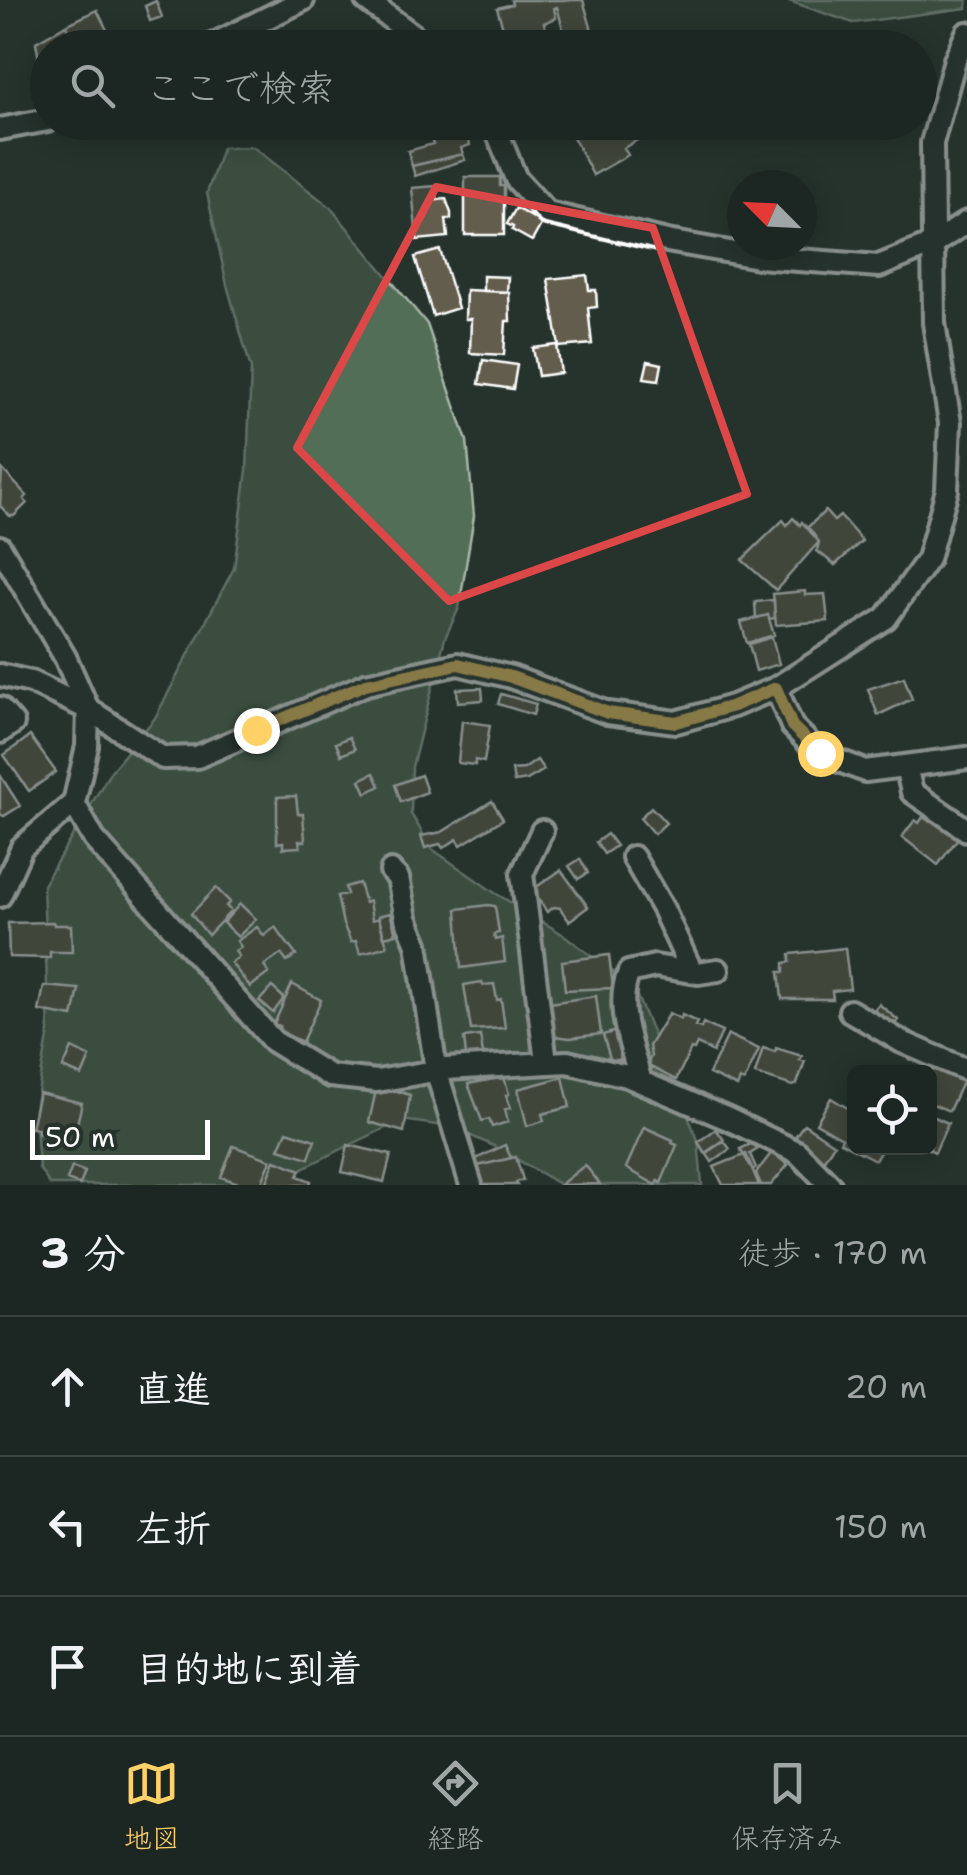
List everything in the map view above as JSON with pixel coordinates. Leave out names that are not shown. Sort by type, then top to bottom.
[{"type":"street","points":[[243,30],[304,0]]},
{"type":"street","points":[[366,0],[406,30]]},
{"type":"street","points":[[937,126],[967,32]]},
{"type":"street","points":[[0,129],[30,123]]},
{"type":"street","points":[[500,140],[516,179],[546,212],[666,241],[758,257],[879,266],[935,243],[967,222]]},
{"type":"street","points":[[0,676],[32,682],[88,709],[164,758],[197,757],[366,684],[458,664],[511,677],[608,713],[676,722],[733,706],[776,688],[886,618],[928,559],[948,490],[950,423],[934,322],[933,140]]},
{"type":"street","points":[[0,547],[65,657],[88,709],[88,746],[74,804],[22,847],[0,896]]},
{"type":"street","points":[[776,688],[792,726],[820,753],[865,771],[967,758]]},
{"type":"street","points":[[0,708],[14,723],[0,732]]},
{"type":"street","points":[[906,766],[912,792],[967,830]]},
{"type":"street","points":[[74,804],[94,839],[272,1041],[330,1076],[378,1081],[436,1070],[567,1062],[641,1082],[797,1152],[830,1185]]},
{"type":"street","points":[[542,830],[522,874],[546,1062]]},
{"type":"street","points":[[633,856],[692,972]]},
{"type":"street","points":[[391,871],[398,878],[406,918],[417,944],[436,1070],[471,1185]]},
{"type":"street","points":[[641,1082],[623,1012],[623,985],[628,972],[655,966],[692,972],[718,970]]},
{"type":"street","points":[[850,1011],[902,1042],[967,1070]]},
{"type":"highlighted area","points":[[436,187],[653,228],[747,494],[449,601],[297,448]]},
{"type":"green space","points":[[786,0],[967,0],[967,8],[853,23]]},
{"type":"green space","points":[[253,147],[330,207],[427,324],[467,441],[474,516],[459,608],[445,638],[412,767],[411,814],[432,849],[564,935],[633,987],[698,1140],[702,1185],[561,1185],[494,1146],[451,1127],[402,1120],[303,1168],[285,1185],[50,1185],[39,1168],[35,1109],[49,1032],[43,885],[111,771],[155,718],[234,568],[247,470],[251,369],[207,193],[222,148]]},
{"type":"building","points":[[511,0],[583,0],[592,30],[563,30],[557,7],[556,18],[544,23],[546,30],[504,30],[497,8],[512,4]]},
{"type":"building","points":[[156,1],[162,17],[150,21],[145,6]]},
{"type":"building","points":[[97,10],[107,30],[68,30],[66,25]]},
{"type":"building","points":[[432,140],[468,140],[470,145],[461,148],[463,154],[412,166],[408,151],[433,144]]},
{"type":"building","points":[[575,140],[637,140],[624,148],[628,155],[593,175]]},
{"type":"building","points":[[463,154],[465,160],[415,176],[412,166]]},
{"type":"building","points":[[465,177],[500,177],[500,186],[504,186],[504,235],[465,235]]},
{"type":"building","points":[[436,186],[437,200],[446,199],[451,213],[451,219],[446,219],[448,237],[417,240],[412,188]]},
{"type":"building","points":[[516,208],[542,223],[532,241],[507,224]]},
{"type":"building","points":[[440,250],[458,308],[433,316],[415,257]]},
{"type":"building","points":[[587,275],[589,290],[596,290],[597,307],[588,308],[592,344],[559,347],[548,279]]},
{"type":"building","points":[[483,276],[508,277],[507,292],[483,291]]},
{"type":"building","points":[[466,290],[509,292],[510,321],[506,321],[504,355],[470,353],[471,319],[465,319]]},
{"type":"building","points":[[557,345],[561,373],[538,376],[533,348]]},
{"type":"building","points":[[483,360],[517,365],[513,389],[479,384]]},
{"type":"building","points":[[648,361],[662,364],[659,380],[644,378]]},
{"type":"building","points":[[2,469],[27,496],[27,503],[14,516],[0,506]]},
{"type":"building","points":[[825,511],[834,521],[840,516],[862,541],[835,565],[817,551],[819,542],[808,527]]},
{"type":"building","points":[[793,518],[800,525],[802,522],[819,542],[776,590],[742,560],[783,520],[787,525]]},
{"type":"building","points":[[805,591],[805,595],[825,594],[828,621],[776,625],[773,594]]},
{"type":"building","points":[[774,600],[775,618],[756,618],[755,602]]},
{"type":"building","points":[[768,615],[774,635],[747,643],[741,622]]},
{"type":"building","points":[[772,637],[779,664],[756,671],[749,644]]},
{"type":"building","points":[[904,677],[912,699],[878,715],[868,689]]},
{"type":"building","points":[[482,688],[483,700],[458,702],[457,689]]},
{"type":"building","points":[[501,694],[536,704],[533,715],[498,704]]},
{"type":"building","points":[[462,721],[490,725],[484,762],[458,763]]},
{"type":"building","points":[[30,736],[56,772],[29,791],[4,755]]},
{"type":"building","points":[[349,737],[355,749],[341,755],[336,743]]},
{"type":"building","points":[[537,760],[544,770],[514,782],[512,770],[524,769]]},
{"type":"building","points":[[374,773],[380,786],[366,793],[360,780]]},
{"type":"building","points":[[0,775],[20,806],[4,816],[0,814]]},
{"type":"building","points":[[421,775],[427,792],[401,802],[395,785]]},
{"type":"building","points":[[296,796],[298,814],[303,814],[305,841],[299,841],[300,847],[283,848],[283,842],[277,843],[277,797]]},
{"type":"building","points":[[492,801],[503,819],[461,845],[457,839],[443,848],[440,844],[425,848],[421,836],[442,832]]},
{"type":"building","points":[[651,807],[666,823],[654,834],[640,818]]},
{"type":"building","points":[[923,817],[929,821],[931,818],[958,838],[938,865],[902,837],[915,820],[919,823]]},
{"type":"building","points":[[607,834],[616,846],[604,854],[596,842]]},
{"type":"building","points":[[580,859],[588,873],[578,879],[569,866]]},
{"type":"building","points":[[561,870],[588,907],[569,921],[560,908],[547,912],[532,890]]},
{"type":"building","points":[[359,883],[365,903],[369,901],[372,920],[379,918],[387,946],[360,954],[343,924],[337,896],[347,894],[345,887]]},
{"type":"building","points":[[216,888],[230,902],[226,906],[231,911],[208,935],[191,914]]},
{"type":"building","points":[[240,904],[256,919],[238,937],[223,923]]},
{"type":"building","points":[[495,906],[499,933],[494,934],[495,940],[502,938],[505,962],[461,968],[457,909]]},
{"type":"building","points":[[390,913],[396,934],[384,937],[378,916]]},
{"type":"building","points":[[8,923],[71,925],[72,952],[50,952],[50,958],[9,957]]},
{"type":"building","points":[[257,927],[264,936],[275,927],[296,955],[287,962],[281,954],[264,966],[269,973],[250,987],[231,963],[239,957],[235,951],[241,947],[237,941]]},
{"type":"building","points":[[845,948],[850,989],[832,991],[833,999],[782,999],[779,972],[784,972],[790,954]]},
{"type":"building","points":[[609,955],[613,988],[565,990],[562,961]]},
{"type":"building","points":[[292,984],[321,1000],[302,1042],[278,1031],[280,1026],[274,1024]]},
{"type":"building","points":[[494,984],[497,1000],[501,999],[505,1028],[471,1030],[464,985]]},
{"type":"building","points":[[44,986],[79,989],[73,1017],[39,1011]]},
{"type":"building","points":[[272,987],[284,998],[273,1013],[259,1001]]},
{"type":"building","points":[[596,996],[601,1034],[554,1036],[549,1003]]},
{"type":"building","points":[[879,1004],[898,1020],[890,1030],[870,1014]]},
{"type":"building","points":[[669,1013],[697,1022],[695,1026],[701,1028],[703,1023],[722,1032],[713,1052],[697,1044],[691,1049],[676,1080],[647,1065],[651,1056],[649,1046]]},
{"type":"building","points":[[619,1030],[627,1057],[611,1062],[603,1035]]},
{"type":"building","points":[[728,1035],[759,1049],[744,1082],[740,1080],[737,1087],[709,1074]]},
{"type":"building","points":[[480,1036],[483,1054],[466,1056],[464,1038]]},
{"type":"building","points":[[72,1048],[90,1057],[82,1076],[63,1068]]},
{"type":"building","points":[[763,1048],[802,1056],[800,1060],[805,1061],[797,1084],[755,1074]]},
{"type":"building","points":[[937,1066],[964,1078],[949,1111],[937,1106]]},
{"type":"building","points":[[504,1077],[509,1094],[506,1095],[510,1108],[505,1109],[508,1122],[492,1127],[489,1119],[482,1121],[468,1084]]},
{"type":"building","points":[[563,1077],[570,1107],[542,1114],[544,1121],[527,1126],[518,1089]]},
{"type":"building","points":[[387,1088],[410,1095],[404,1132],[369,1122],[376,1090],[386,1092]]},
{"type":"building","points":[[39,1093],[82,1103],[73,1141],[31,1128]]},
{"type":"building","points":[[831,1098],[847,1108],[847,1146],[840,1142],[842,1138],[816,1123]]},
{"type":"building","points":[[937,1118],[948,1123],[937,1148]]},
{"type":"building","points":[[804,1124],[834,1144],[823,1161],[792,1141]]},
{"type":"building","points":[[644,1127],[677,1145],[661,1183],[656,1185],[626,1168]]},
{"type":"building","points":[[716,1129],[724,1140],[705,1153],[698,1142]]},
{"type":"building","points":[[287,1131],[315,1140],[309,1158],[279,1149]]},
{"type":"building","points":[[724,1141],[730,1149],[712,1162],[706,1153]]},
{"type":"building","points":[[755,1142],[758,1149],[750,1154],[756,1168],[753,1170],[740,1149]]},
{"type":"building","points":[[348,1145],[391,1155],[384,1182],[342,1172]]},
{"type":"building","points":[[505,1145],[511,1158],[474,1167],[472,1161]]},
{"type":"building","points":[[233,1146],[271,1160],[261,1185],[244,1185],[221,1177]]},
{"type":"building","points":[[772,1152],[788,1165],[771,1185],[761,1185],[756,1173]]},
{"type":"building","points":[[746,1154],[759,1185],[723,1185],[714,1167]]},
{"type":"building","points":[[516,1157],[523,1180],[517,1185],[477,1185],[473,1167]]},
{"type":"building","points":[[275,1160],[301,1170],[298,1176],[311,1181],[310,1185],[266,1185]]},
{"type":"building","points":[[585,1165],[600,1184],[560,1185]]},
{"type":"building","points":[[72,1167],[85,1172],[80,1185],[67,1180]]},
{"type":"route","points":[[256,730],[366,684],[458,664],[511,677],[608,713],[676,722],[733,706],[776,688],[792,726],[820,753]]}]
